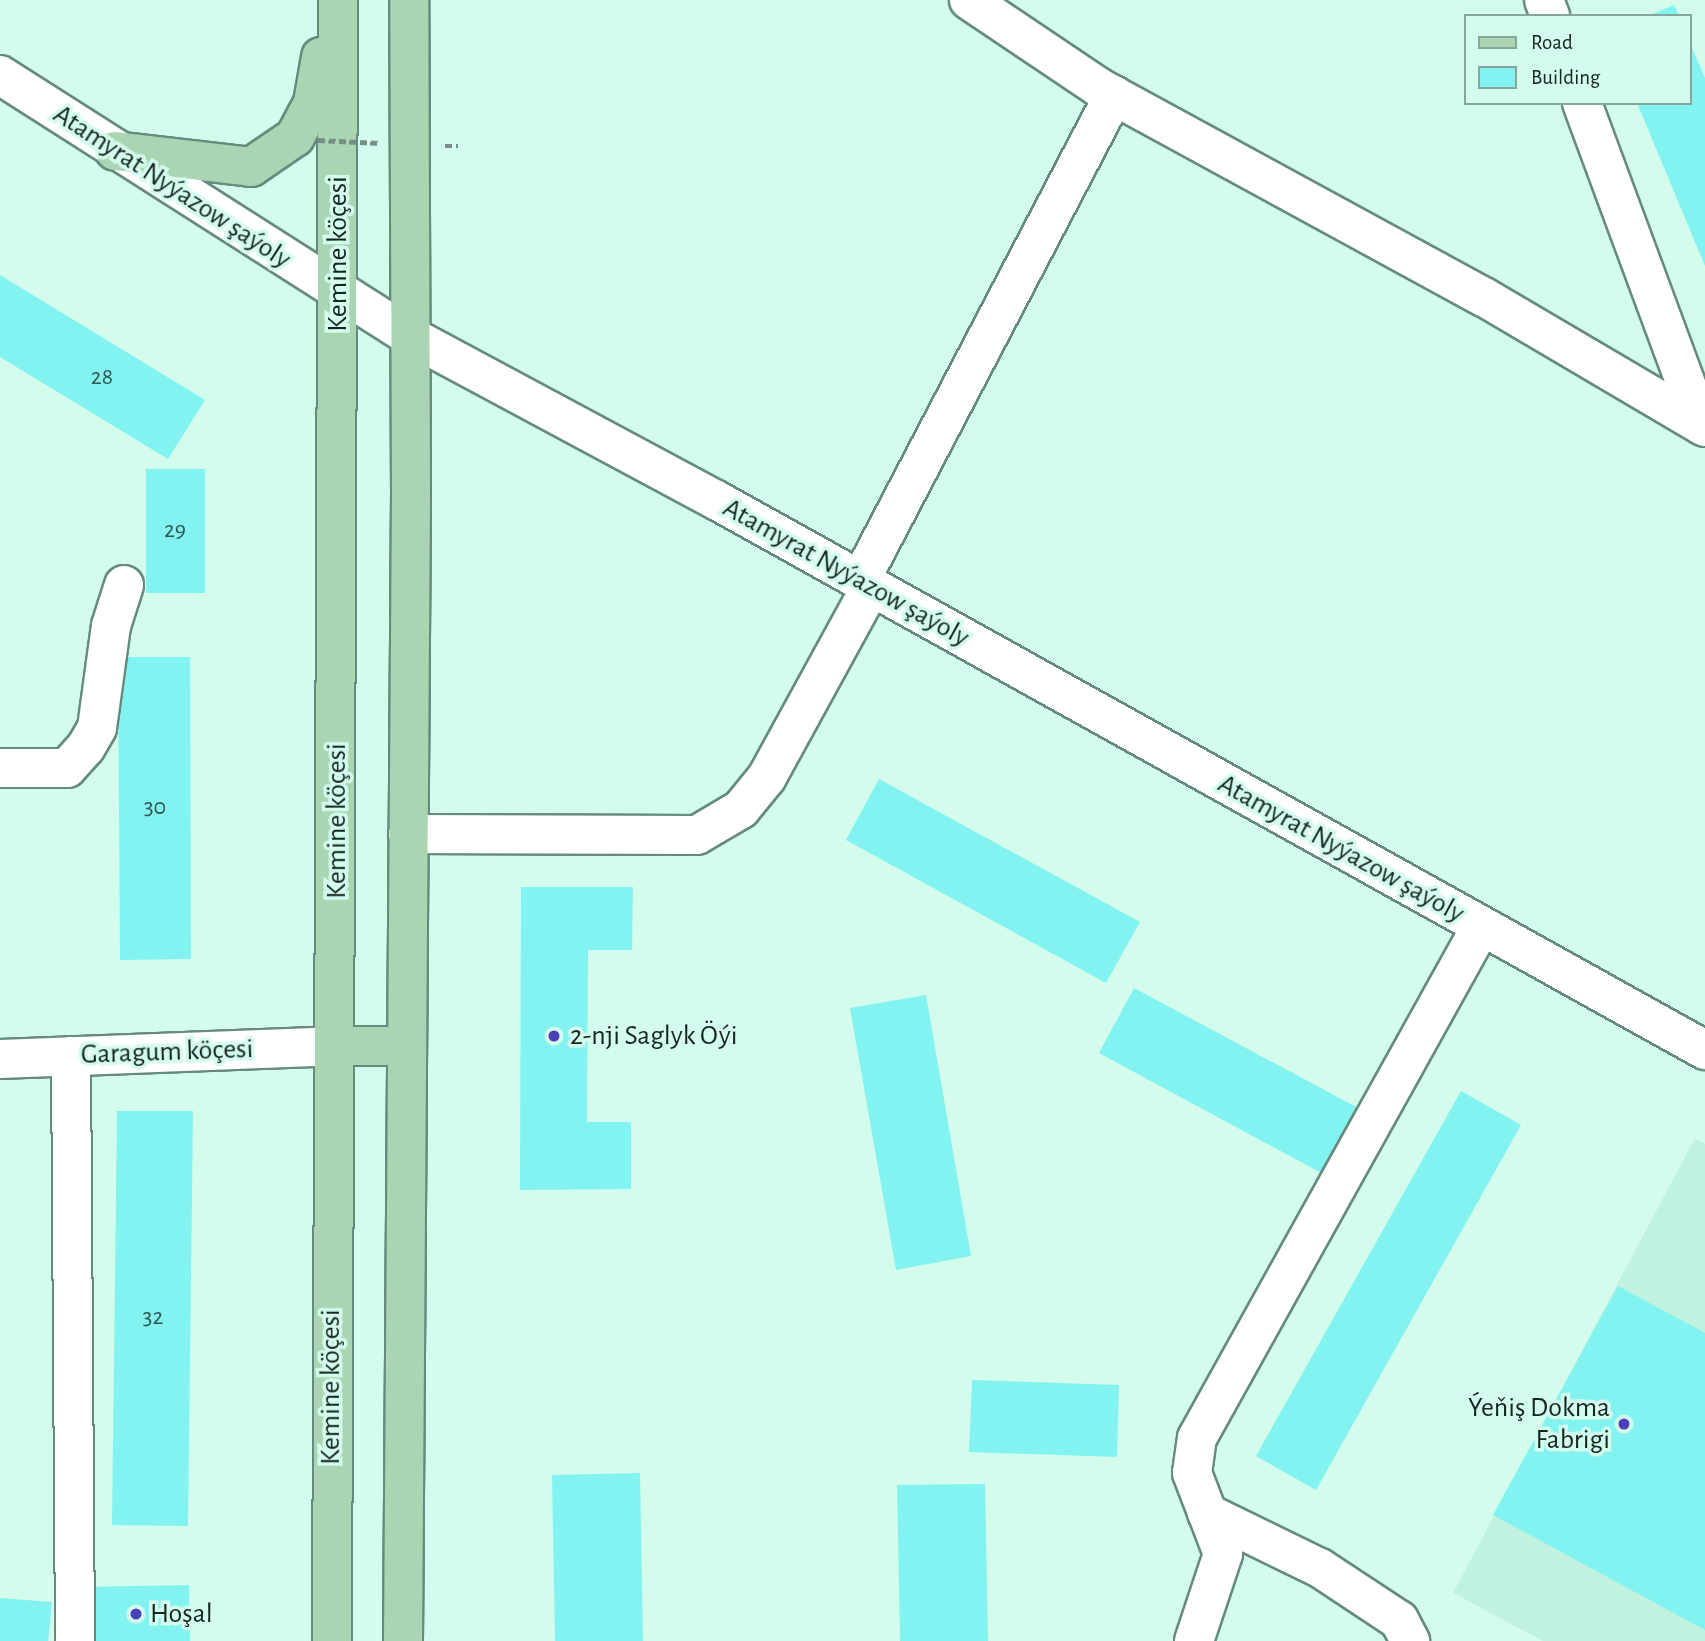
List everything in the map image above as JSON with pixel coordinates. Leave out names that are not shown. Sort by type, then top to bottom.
[{"type":"main road","points":[[115,151],[251,167],[295,137],[313,103],[336,0]]},
{"type":"main road","name":"Kemine köçesi","points":[[332,1641],[338,293],[336,0]]},
{"type":"main road","points":[[403,1641],[410,336],[409,0]]},
{"type":"main road","points":[[334,1046],[407,1045]]},
{"type":"street","points":[[969,0],[1114,96],[1484,298],[1703,426]]},
{"type":"street","name":"Atamyrat Nyýazow şaýoly","points":[[2,80],[410,336],[865,584],[1705,1050]]},
{"type":"street","points":[[408,834],[697,835],[741,809],[767,778],[1114,96]]},
{"type":"street","points":[[1583,105],[1703,426]]},
{"type":"street","points":[[0,768],[67,768],[86,747],[97,728],[111,626],[124,585]]},
{"type":"street","points":[[1194,1641],[1223,1554],[1192,1473],[1197,1438],[1481,927]]},
{"type":"street","name":"Garagum köçesi","points":[[0,1059],[334,1046]]},
{"type":"street","points":[[71,1056],[75,1641]]},
{"type":"street","points":[[1208,1513],[1320,1568],[1399,1620],[1410,1641]]},
{"type":"path","points":[[318,140],[380,143]]},
{"type":"shaded area","name":"Ýeňiş Dokma Fabrigi","points":[[1695,1138],[1705,1144],[1705,1641],[1543,1641],[1453,1593]]},
{"type":"building","points":[[1674,5],[1678,14],[1653,14]]},
{"type":"building","points":[[1691,46],[1705,78],[1705,266],[1638,105],[1691,105]]},
{"type":"building","points":[[0,275],[205,400],[168,459],[0,357]]},
{"type":"building","points":[[146,469],[205,469],[205,593],[146,593]]},
{"type":"building","points":[[118,657],[190,657],[191,959],[120,960]]},
{"type":"building","points":[[879,779],[1140,922],[1106,983],[846,840]]},
{"type":"building","name":"2-nji Saglyk Öýi","points":[[521,887],[633,887],[632,950],[588,950],[587,1122],[631,1122],[631,1189],[520,1190]]},
{"type":"building","points":[[1134,988],[1373,1116],[1338,1182],[1099,1053]]},
{"type":"building","points":[[926,995],[971,1256],[896,1270],[850,1008]]},
{"type":"building","points":[[1461,1091],[1521,1125],[1316,1490],[1256,1456]]},
{"type":"building","points":[[117,1111],[193,1111],[188,1526],[112,1525]]},
{"type":"building","name":"Ýeňiş Dokma Fabrigi","points":[[1618,1286],[1705,1333],[1705,1630],[1493,1515]]},
{"type":"building","points":[[972,1380],[1119,1385],[1117,1457],[969,1452]]},
{"type":"building","points":[[640,1473],[643,1641],[555,1641],[552,1475]]},
{"type":"building","points":[[985,1484],[988,1641],[900,1641],[897,1485]]},
{"type":"building","name":"Hoşal","points":[[189,1585],[190,1641],[82,1641],[81,1587]]},
{"type":"building","points":[[0,1598],[52,1602],[48,1641],[0,1641]]},
{"type":"place","name":"2-nji Saglyk Öýi","points":[[554,1036]]},
{"type":"place","name":"Ýeňiş Dokma Fabrigi","points":[[1624,1424]]},
{"type":"place","name":"Hoşal","points":[[136,1614]]}]
